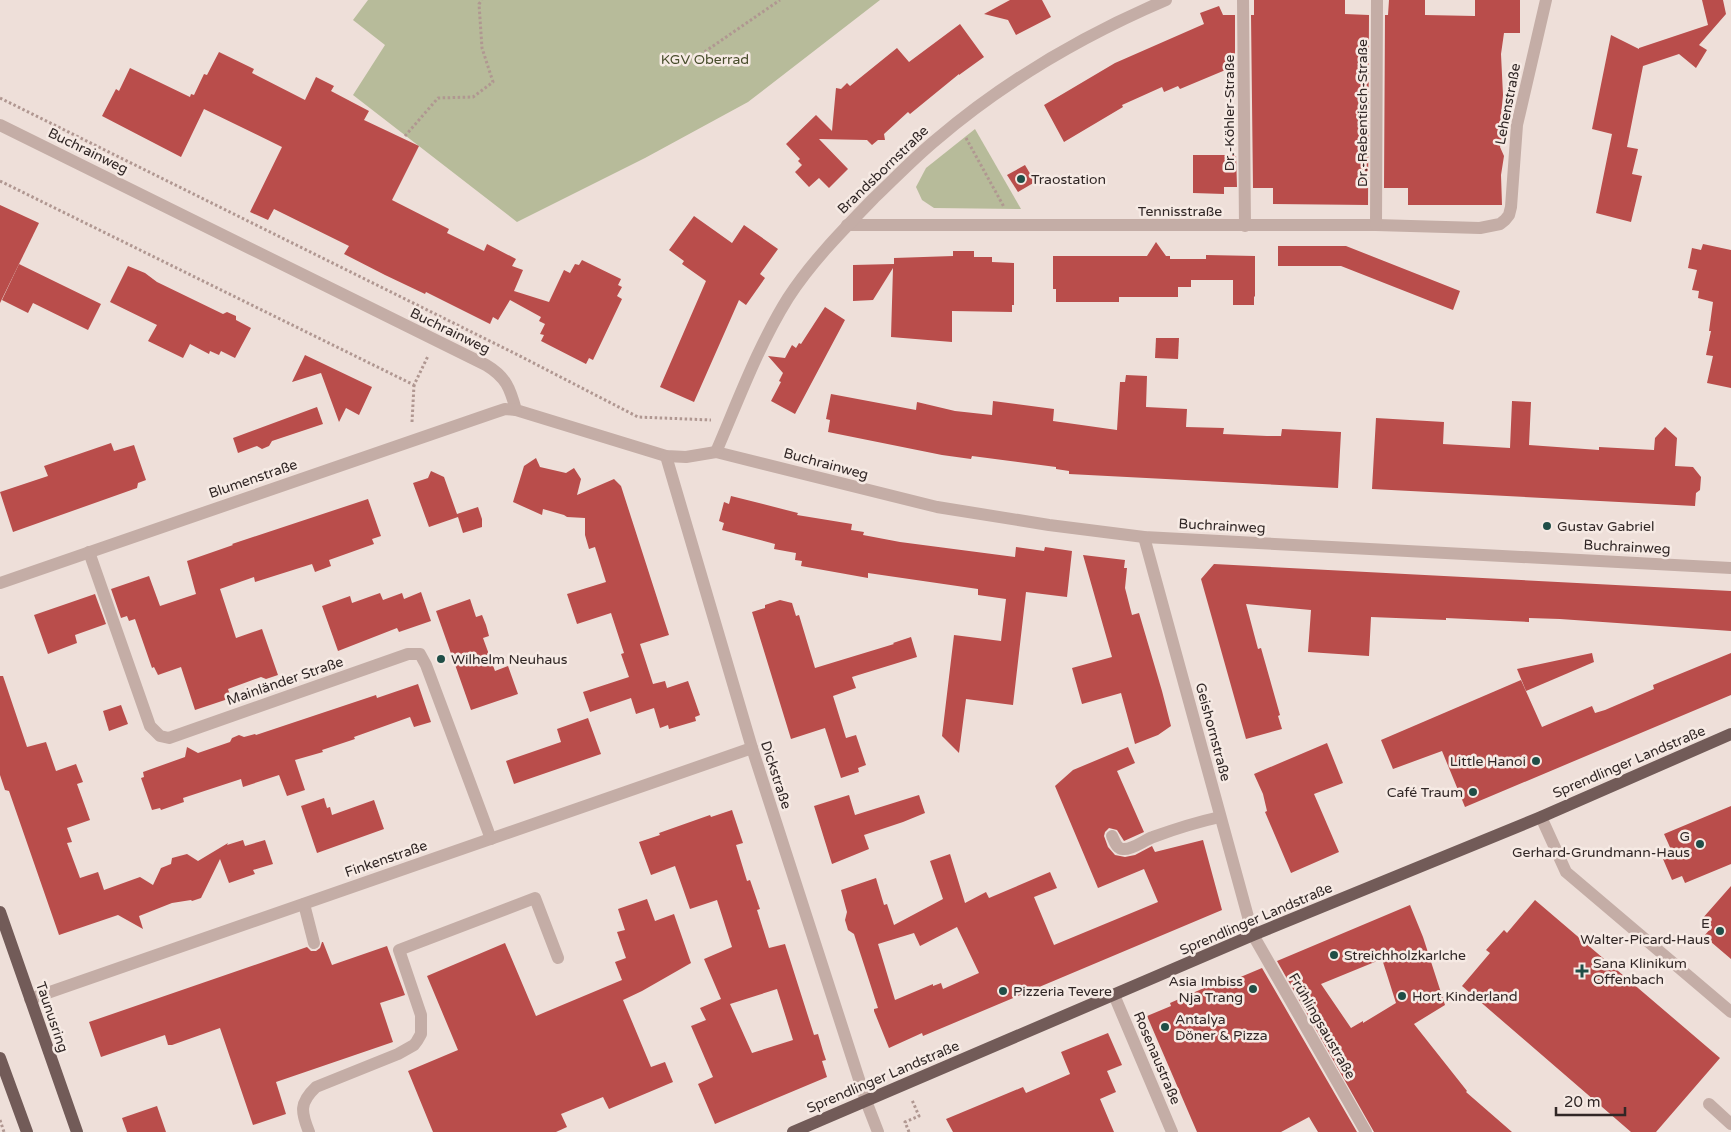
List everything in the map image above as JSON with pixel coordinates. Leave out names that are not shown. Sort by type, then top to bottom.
[{"type":"main road","name":"Sprendlinger Landstraße","points":[[792,1132],[1253,935],[1540,817],[1731,734]]},
{"type":"main road","name":"Taunusring","points":[[0,912],[77,1132]]},
{"type":"main road","points":[[0,1058],[27,1132]]},
{"type":"street","name":"Brandsbornstraße","points":[[716,452],[764,343],[787,299],[816,260],[847,225],[902,170],[938,138],[1033,68],[1114,24],[1166,0]]},
{"type":"street","name":"Dr.-Köhler-Straße","points":[[1243,0],[1245,226]]},
{"type":"street","name":"Dr.-Rebentisch-Straße","points":[[1376,225],[1377,0]]},
{"type":"street","name":"Lehenstraße","points":[[1509,215],[1517,125],[1546,0]]},
{"type":"street","name":"Buchrainweg","points":[[0,125],[496,371],[508,386],[516,410],[666,456],[686,456],[716,452],[937,507],[1049,526],[1144,537],[1731,568]]},
{"type":"street","name":"Tennisstraße","points":[[847,225],[1376,225],[1480,228],[1500,224],[1509,215]]},
{"type":"street","name":"Blumenstraße","points":[[0,583],[493,413],[505,409],[516,410]]},
{"type":"street","name":"Dickstraße","points":[[666,456],[752,748],[866,1101],[878,1132]]},
{"type":"street","name":"Geishornstraße","points":[[1144,537],[1253,935]]},
{"type":"street","name":"Mainländer Straße","points":[[89,552],[150,726],[160,736],[169,738],[408,654],[420,654],[426,665],[491,839]]},
{"type":"street","name":"Finkenstraße","points":[[30,998],[752,748]]},
{"type":"street","points":[[1112,836],[1118,847],[1122,850],[1194,823],[1220,817]]},
{"type":"street","points":[[1540,817],[1566,872],[1731,1012]]},
{"type":"street","points":[[309,1132],[302,1112],[303,1104],[308,1094],[319,1084],[398,1054],[414,1045],[421,1034],[421,1016],[399,950],[535,898],[558,958]]},
{"type":"street","points":[[304,904],[314,943]]},
{"type":"street","name":"Frühlingsaustraße","points":[[1253,935],[1366,1132]]},
{"type":"street","name":"Rosenaustraße","points":[[1114,995],[1172,1132]]},
{"type":"street","points":[[1709,1104],[1731,1124]]},
{"type":"path","points":[[406,136],[438,98],[473,97],[493,82],[482,48],[479,4],[482,0]]},
{"type":"path","points":[[684,66],[780,0]]},
{"type":"path","points":[[0,98],[446,319],[638,417],[706,418],[728,424]]},
{"type":"path","points":[[958,123],[1014,225]]},
{"type":"path","points":[[0,181],[414,385]]},
{"type":"path","points":[[410,441],[414,385],[446,319]]},
{"type":"path","points":[[906,1084],[918,1116],[904,1122],[909,1132]]},
{"type":"path","points":[[0,1120],[4,1132]]},
{"type":"green space","name":"KGV Oberrad","points":[[368,0],[880,0],[748,102],[645,158],[517,222],[353,95],[385,45],[353,20]]},
{"type":"green space","points":[[975,129],[1021,209],[934,208],[922,200],[916,187],[926,168]]},
{"type":"building","points":[[1010,0],[1042,0],[1051,17],[1016,35],[1008,20],[984,14]]},
{"type":"building","points":[[1254,0],[1345,0],[1345,14],[1369,15],[1368,205],[1273,204],[1273,188],[1253,188],[1251,15],[1254,15]]},
{"type":"building","points":[[1389,0],[1425,0],[1425,15],[1475,16],[1475,0],[1520,0],[1520,33],[1504,33],[1501,54],[1503,95],[1499,135],[1502,135],[1500,147],[1504,156],[1501,175],[1502,205],[1408,205],[1408,188],[1384,188],[1385,15],[1388,15]]},
{"type":"building","points":[[1702,0],[1723,0],[1726,14],[1699,45],[1707,50],[1696,68],[1679,54],[1643,66],[1627,147],[1638,149],[1632,174],[1642,176],[1631,222],[1596,213],[1612,134],[1592,129],[1611,35],[1639,49],[1708,25]]},
{"type":"building","points":[[1219,6],[1223,15],[1235,15],[1235,66],[1180,89],[1178,86],[1164,92],[1162,87],[1122,105],[1123,107],[1064,142],[1044,105],[1115,63],[1204,24],[1200,13]]},
{"type":"building","points":[[960,24],[984,57],[959,74],[910,114],[908,112],[884,134],[885,140],[878,140],[872,145],[867,140],[819,139],[848,169],[829,188],[819,178],[809,187],[795,172],[802,165],[798,161],[800,159],[786,144],[816,115],[832,131],[836,88],[841,89],[847,83],[850,86],[897,48],[909,62]]},
{"type":"building","points":[[219,52],[254,69],[252,73],[305,100],[316,77],[334,86],[331,91],[369,111],[364,120],[419,146],[392,200],[449,229],[447,233],[484,251],[487,244],[516,259],[512,266],[523,270],[514,291],[549,302],[564,270],[570,273],[575,264],[579,265],[582,260],[621,279],[618,285],[622,287],[617,296],[622,299],[593,360],[589,358],[586,364],[541,341],[544,335],[540,334],[545,324],[539,321],[541,317],[510,300],[498,320],[493,317],[490,324],[344,254],[349,246],[274,209],[268,220],[250,212],[282,147],[204,109],[181,157],[102,116],[116,89],[119,91],[130,68],[190,97],[191,94],[194,95],[204,74],[207,75]]},
{"type":"building","points":[[1193,155],[1236,155],[1237,187],[1224,187],[1224,194],[1193,193]]},
{"type":"building","name":"Traostation","points":[[1025,165],[1035,182],[1018,192],[1007,175]]},
{"type":"building","points":[[0,205],[39,223],[0,303]]},
{"type":"building","points":[[694,216],[732,243],[744,225],[778,249],[760,274],[765,278],[746,305],[739,300],[694,402],[660,387],[706,281],[682,264],[684,261],[669,250]]},
{"type":"building","points":[[1156,242],[1166,256],[1170,256],[1170,259],[1206,259],[1206,255],[1255,256],[1254,305],[1233,305],[1233,280],[1191,280],[1191,287],[1178,287],[1178,297],[1119,297],[1119,302],[1056,302],[1056,289],[1053,289],[1053,256],[1147,256]]},
{"type":"building","points":[[1703,244],[1731,250],[1731,388],[1707,383],[1713,356],[1706,355],[1711,331],[1709,331],[1713,302],[1698,298],[1699,291],[1692,290],[1697,270],[1688,268],[1692,248],[1701,250]]},
{"type":"building","points":[[1278,246],[1346,246],[1460,291],[1453,310],[1341,266],[1278,266]]},
{"type":"building","points":[[953,251],[974,251],[974,257],[992,257],[992,262],[1014,263],[1014,305],[1012,305],[1012,312],[952,311],[952,342],[891,337],[893,268],[873,300],[853,301],[853,265],[894,264],[894,258],[953,256]]},
{"type":"building","points":[[19,264],[101,304],[88,330],[33,303],[28,313],[2,300]]},
{"type":"building","points":[[128,266],[223,314],[227,312],[236,316],[236,320],[251,328],[235,358],[221,351],[219,355],[210,351],[209,354],[190,344],[183,358],[148,341],[157,325],[110,302]]},
{"type":"building","points":[[825,307],[845,320],[795,414],[771,401],[781,382],[779,381],[783,373],[768,356],[785,358],[792,345],[796,348],[799,343],[801,344]]},
{"type":"building","points":[[1156,338],[1179,338],[1178,359],[1155,358]]},
{"type":"building","points":[[305,355],[372,387],[359,415],[346,408],[339,422],[321,373],[292,382]]},
{"type":"building","points":[[1126,375],[1147,376],[1146,407],[1187,409],[1186,427],[1224,428],[1223,434],[1267,436],[1281,436],[1282,429],[1341,432],[1338,488],[1069,474],[1069,471],[1056,469],[1056,467],[972,456],[971,459],[942,455],[828,432],[830,420],[826,419],[831,394],[916,410],[917,402],[955,411],[992,415],[993,401],[1054,409],[1053,421],[1117,430],[1120,382],[1125,382]]},
{"type":"building","points":[[1512,401],[1531,402],[1529,445],[1599,450],[1599,447],[1654,450],[1655,438],[1665,427],[1677,438],[1675,466],[1693,467],[1701,477],[1700,490],[1696,493],[1695,506],[1372,489],[1376,418],[1444,422],[1443,444],[1510,448]]},
{"type":"building","points":[[317,407],[323,424],[272,441],[269,446],[262,449],[257,446],[238,453],[233,438]]},
{"type":"building","points":[[111,443],[114,451],[134,445],[146,480],[138,483],[137,488],[13,532],[0,492],[48,476],[44,466]]},
{"type":"building","points":[[536,458],[540,467],[566,473],[574,468],[581,479],[577,495],[614,479],[621,486],[669,635],[640,644],[653,684],[665,681],[667,688],[688,681],[700,715],[695,717],[696,721],[669,729],[668,725],[660,728],[654,708],[636,714],[631,698],[590,712],[583,692],[629,677],[621,654],[624,653],[611,613],[577,624],[567,594],[606,582],[595,547],[589,549],[585,535],[585,518],[567,517],[543,509],[542,515],[513,502],[524,466]]},
{"type":"building","points":[[431,471],[444,477],[457,514],[478,507],[482,519],[482,527],[463,533],[458,517],[429,527],[413,483],[428,478]]},
{"type":"building","points":[[731,496],[798,513],[797,515],[852,524],[851,530],[864,532],[863,535],[900,542],[1015,557],[1016,547],[1044,551],[1045,547],[1072,551],[1067,597],[1026,592],[1013,705],[966,699],[959,753],[942,736],[954,635],[1001,641],[1006,599],[978,595],[978,589],[868,573],[868,578],[801,566],[802,561],[795,560],[796,553],[774,549],[775,544],[722,530],[724,523],[719,521],[724,502],[729,504]]},
{"type":"building","points":[[368,499],[381,536],[372,539],[374,544],[329,560],[331,566],[315,572],[312,564],[255,582],[254,577],[220,589],[236,638],[262,629],[278,675],[266,679],[261,677],[228,689],[231,698],[195,710],[181,667],[158,675],[154,667],[152,668],[135,619],[129,621],[127,616],[121,618],[111,589],[149,576],[160,606],[196,594],[187,561],[232,544]]},
{"type":"building","points":[[1083,555],[1125,560],[1124,568],[1127,568],[1125,588],[1132,615],[1139,613],[1162,691],[1171,726],[1158,735],[1135,744],[1121,693],[1082,704],[1072,668],[1112,657]]},
{"type":"building","points":[[1214,564],[1731,591],[1731,631],[1560,619],[1529,618],[1529,622],[1371,617],[1369,656],[1308,652],[1311,610],[1246,604],[1258,649],[1261,648],[1280,715],[1278,716],[1282,729],[1246,739],[1201,579]]},
{"type":"building","points":[[421,592],[431,621],[399,632],[397,628],[338,651],[322,606],[350,596],[352,603],[380,593],[383,600],[402,593],[404,599]]},
{"type":"building","points":[[95,594],[106,624],[75,635],[77,643],[48,654],[34,615]]},
{"type":"building","points":[[470,599],[476,617],[482,615],[486,625],[489,636],[483,638],[495,671],[508,666],[518,694],[471,710],[436,611]]},
{"type":"building","points":[[780,600],[792,603],[796,616],[799,615],[815,668],[911,637],[917,657],[852,677],[856,688],[833,696],[846,738],[856,735],[866,765],[858,768],[859,772],[841,778],[825,728],[791,739],[752,612]]},
{"type":"building","points":[[1592,653],[1594,662],[1526,691],[1517,669]]},
{"type":"building","points":[[1731,653],[1731,695],[1465,807],[1442,751],[1393,769],[1381,740],[1521,680],[1542,727],[1592,706],[1595,713],[1605,710],[1654,689],[1653,685]]},
{"type":"building","points":[[0,676],[3,676],[27,747],[46,742],[56,771],[76,764],[83,782],[77,784],[90,820],[67,828],[72,842],[67,843],[80,878],[98,872],[104,890],[140,877],[153,885],[161,868],[171,864],[172,858],[187,854],[198,861],[228,843],[227,845],[243,840],[245,846],[265,840],[273,864],[253,870],[255,874],[229,883],[220,859],[201,898],[172,903],[139,916],[143,929],[118,915],[59,935],[9,791],[5,790],[0,775]]},
{"type":"building","points":[[418,684],[431,722],[414,727],[410,717],[354,737],[355,739],[322,750],[323,752],[295,760],[305,790],[287,796],[279,775],[243,787],[241,779],[183,798],[184,802],[161,810],[160,808],[152,810],[141,778],[144,777],[143,772],[185,757],[187,747],[198,753],[230,742],[232,738],[239,735],[244,737],[256,735],[376,695],[377,698]]},
{"type":"building","points":[[121,705],[128,724],[109,731],[103,711]]},
{"type":"building","points":[[588,718],[601,754],[514,784],[506,761],[561,742],[557,729]]},
{"type":"building","points":[[1327,743],[1343,783],[1314,794],[1339,852],[1291,873],[1265,812],[1267,811],[1263,794],[1254,774]]},
{"type":"building","points":[[1128,747],[1135,763],[1117,771],[1144,832],[1124,841],[1117,830],[1109,828],[1104,836],[1108,847],[1115,855],[1125,857],[1135,855],[1152,846],[1155,852],[1203,840],[1222,910],[923,1036],[922,1033],[889,1048],[874,1011],[874,1009],[878,1008],[854,934],[848,930],[845,920],[847,912],[841,890],[876,878],[884,905],[887,904],[894,925],[943,899],[930,861],[950,854],[965,903],[986,892],[989,898],[1050,872],[1057,888],[1034,897],[1054,945],[1158,902],[1144,869],[1098,888],[1055,786],[1073,770]],"holes":[[[957,927],[979,973],[943,989],[941,983],[933,986],[933,984],[895,1000],[878,944],[914,933],[920,946]]]},
{"type":"building","points":[[849,795],[855,815],[919,795],[925,813],[864,835],[869,849],[832,864],[814,806]]},
{"type":"building","points":[[324,798],[327,808],[330,807],[332,815],[374,800],[384,829],[317,853],[301,806]]},
{"type":"building","name":"G Gerhard-Grundmann-Haus","points":[[1731,806],[1731,864],[1685,883],[1682,876],[1672,880],[1663,859],[1673,854],[1664,834]]},
{"type":"building","points":[[732,810],[743,843],[736,845],[747,881],[750,880],[760,909],[757,910],[769,948],[785,944],[814,1035],[818,1034],[826,1060],[822,1061],[827,1077],[715,1124],[698,1084],[713,1077],[691,1026],[706,1020],[700,1008],[721,999],[704,959],[732,947],[717,900],[690,909],[675,866],[651,875],[639,842],[710,815],[711,817]],"holes":[[[777,989],[793,1040],[752,1053],[730,1004]]]},
{"type":"building","name":"E Walter-Picard-Haus","points":[[1731,886],[1731,959],[1704,936],[1712,927],[1702,919]]},
{"type":"building","points":[[647,899],[655,921],[674,914],[691,963],[623,1000],[651,1067],[665,1062],[673,1082],[609,1109],[603,1097],[561,1114],[567,1127],[556,1132],[433,1132],[408,1071],[458,1050],[427,976],[505,943],[536,1016],[622,980],[615,962],[626,958],[617,932],[625,930],[618,909]]},
{"type":"building","points":[[1535,900],[1720,1058],[1656,1132],[1631,1132],[1462,986],[1490,953],[1486,950],[1504,930],[1507,933]]},
{"type":"building","points":[[1410,905],[1423,937],[1445,1005],[1414,1024],[1466,1092],[1512,1132],[1374,1132],[1277,961]],"holes":[[[1382,959],[1396,1003],[1351,1028],[1321,984]]]},
{"type":"building","points":[[322,942],[332,965],[387,946],[405,995],[380,1003],[393,1042],[276,1082],[286,1114],[253,1125],[220,1028],[172,1045],[168,1045],[165,1035],[101,1057],[89,1022],[307,947],[311,951],[316,951],[320,948]]},
{"type":"building","points":[[1262,968],[1357,1132],[1318,1132],[1309,1117],[1281,1132],[1197,1132],[1147,1016],[1171,1006],[1170,1003],[1229,977],[1231,981]]},
{"type":"building","points":[[1108,1033],[1122,1065],[1107,1071],[1116,1092],[1100,1099],[1114,1132],[953,1132],[946,1119],[1023,1087],[1026,1093],[1070,1074],[1061,1052]]},
{"type":"building","points":[[157,1106],[166,1132],[127,1132],[122,1118]]},
{"type":"place","name":"Traostation","points":[[1021,179]]},
{"type":"place","name":"Gustav Gabriel","points":[[1547,526]]},
{"type":"place","name":"Wilhelm Neuhaus","points":[[441,659]]},
{"type":"place","name":"Little Hanoi","points":[[1536,761]]},
{"type":"place","name":"Café Traum","points":[[1473,792]]},
{"type":"place","name":"G Gerhard-Grundmann-Haus","points":[[1700,844]]},
{"type":"place","name":"E Walter-Picard-Haus","points":[[1720,931]]},
{"type":"place","name":"Streichholzkarlche","points":[[1334,955]]},
{"type":"place","name":"Sana Klinikum Offenbach","points":[[1582,971]]},
{"type":"place","name":"Asia Imbiss Nja Trang","points":[[1253,989]]},
{"type":"place","name":"Pizzeria Tevere","points":[[1003,991]]},
{"type":"place","name":"Hort Kinderland","points":[[1402,996]]},
{"type":"place","name":"Antalya Döner & Pizza","points":[[1165,1027]]}]
